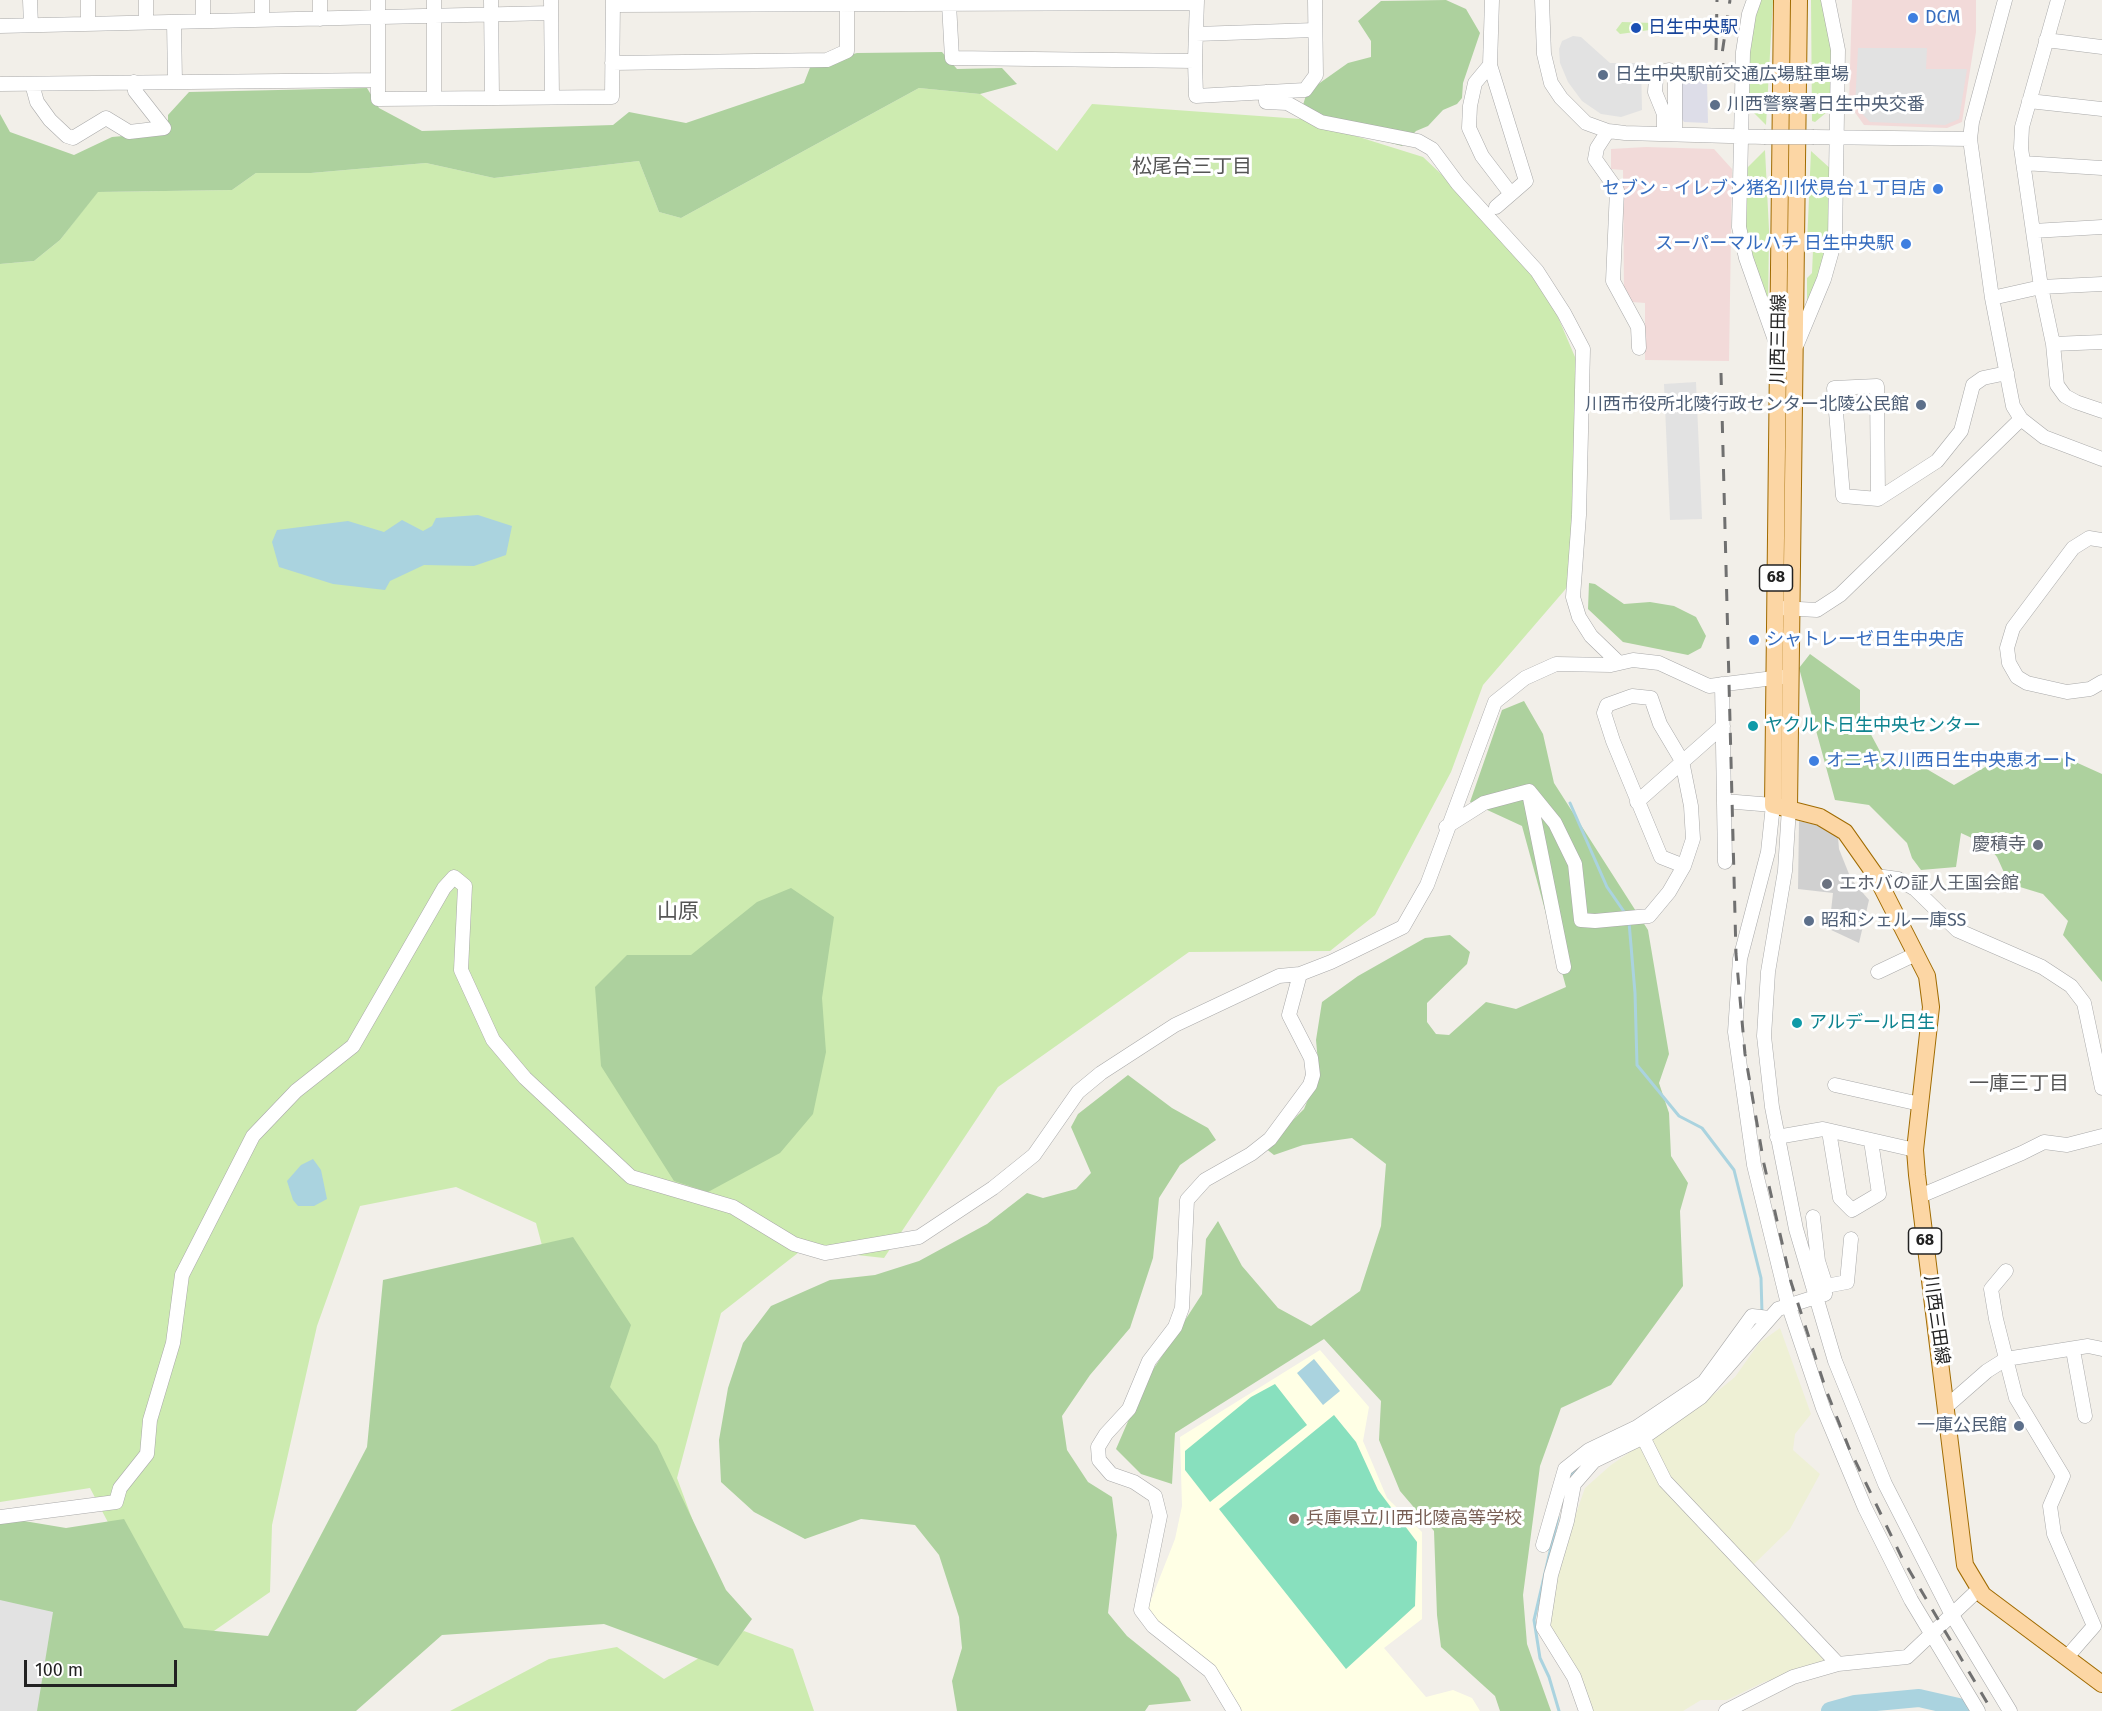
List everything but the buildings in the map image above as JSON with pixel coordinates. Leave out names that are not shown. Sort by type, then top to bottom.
[{"type":"main road","name":"川西三田線","points":[[1782,0],[1779,351],[1784,608]]},
{"type":"main road","name":"川西三田線","points":[[1799,0],[1796,346],[1784,608],[1781,807],[1820,817],[1845,832],[1876,876],[1927,976],[1931,1006],[1915,1150],[1963,1557],[1968,1574],[1978,1590],[2102,1684]]},
{"type":"street","points":[[30,0],[31,25]]},
{"type":"street","points":[[88,0],[88,24]]},
{"type":"street","points":[[146,0],[146,22]]},
{"type":"street","points":[[203,0],[203,21]]},
{"type":"street","points":[[262,0],[262,20]]},
{"type":"street","points":[[320,0],[320,19]]},
{"type":"street","points":[[378,0],[378,99],[612,97],[613,3],[949,4],[1197,1],[1196,96],[1305,90],[1316,75],[1315,0]]},
{"type":"street","points":[[434,0],[434,98]]},
{"type":"street","points":[[491,0],[492,97]]},
{"type":"street","points":[[1492,0],[1490,65],[1526,181],[1496,207]]},
{"type":"street","points":[[1542,0],[1544,54],[1551,83],[1577,116],[1597,128],[1608,131],[1764,137],[1970,140]]},
{"type":"street","points":[[1754,0],[1749,14],[1743,52],[1741,235],[1755,287],[1779,351]]},
{"type":"street","points":[[1796,346],[1824,279],[1835,240],[1838,50],[1828,0]]},
{"type":"street","points":[[2005,0],[1972,122],[1970,140],[1992,298],[2013,406],[2021,419],[2044,437],[2102,459]]},
{"type":"street","points":[[2058,0],[2022,128],[2023,163],[2058,385],[2065,396],[2102,411]]},
{"type":"street","points":[[612,63],[827,60],[847,51],[847,2]]},
{"type":"street","points":[[949,4],[952,58],[1195,61]]},
{"type":"street","points":[[0,26],[491,15],[551,7],[552,97]]},
{"type":"street","points":[[174,22],[175,82]]},
{"type":"street","points":[[1196,34],[1315,30]]},
{"type":"street","points":[[2046,40],[2102,47]]},
{"type":"street","points":[[1490,65],[1475,82],[1470,106],[1469,128],[1482,156],[1511,194]]},
{"type":"street","points":[[0,84],[378,80]]},
{"type":"street","points":[[32,84],[36,102],[50,120],[67,136],[73,138],[106,118],[129,132],[164,128],[135,91],[134,82]]},
{"type":"street","points":[[1266,92],[1266,102],[1287,103],[1322,122],[1418,141],[1432,149],[1458,184],[1537,271],[1564,313],[1583,349],[1579,515],[1573,597],[1579,617],[1585,626],[1618,663]]},
{"type":"street","points":[[2029,101],[2102,109]]},
{"type":"street","points":[[1608,131],[1595,153],[1596,159],[1617,190],[1613,281],[1638,327],[1639,348]]},
{"type":"street","points":[[2023,163],[2102,168]]},
{"type":"street","points":[[2033,231],[2102,227]]},
{"type":"street","points":[[1992,298],[2041,287],[2102,284]]},
{"type":"street","points":[[2053,344],[2102,342]]},
{"type":"street","points":[[1878,499],[1877,386],[1834,388],[1843,496],[1878,499],[1937,461],[1961,431],[1973,385],[1983,378],[2007,373]]},
{"type":"street","points":[[1784,608],[1817,610],[1840,595],[2021,419]]},
{"type":"street","points":[[2102,540],[2089,538],[2073,548],[2013,628],[2007,648],[2009,663],[2017,677],[2027,684],[2067,692],[2090,689],[2102,681]]},
{"type":"street","points":[[0,1517],[116,1502],[120,1488],[147,1454],[150,1420],[173,1343],[182,1275],[253,1136],[296,1091],[353,1046],[438,897],[454,877],[465,886],[461,970],[493,1040],[525,1078],[631,1177],[733,1207],[794,1244],[825,1253],[919,1237],[993,1188],[1034,1155],[1078,1092],[1101,1073],[1175,1025],[1279,976],[1300,974],[1403,927],[1427,885],[1446,827],[1495,702],[1525,678],[1556,664],[1618,663],[1633,660],[1659,663],[1709,686],[1783,677]]},
{"type":"street","points":[[1722,684],[1725,862]]},
{"type":"street","points":[[1529,791],[1555,822],[1575,864],[1581,920],[1595,921],[1649,916],[1669,892],[1684,866],[1693,839],[1691,806],[1682,761],[1660,724],[1651,698],[1632,696],[1607,705],[1604,713],[1612,741],[1661,857],[1684,866]]},
{"type":"street","points":[[1637,802],[1723,726]]},
{"type":"street","points":[[1446,827],[1484,802],[1529,791]]},
{"type":"street","points":[[1529,791],[1564,967]]},
{"type":"street","points":[[1724,801],[1781,807]]},
{"type":"street","points":[[1781,807],[1740,959],[1735,1032],[1754,1165],[1788,1304],[1823,1408],[1851,1477],[1888,1556],[1947,1662],[1978,1711]]},
{"type":"street","points":[[1781,807],[1780,909],[1768,972],[1764,1036],[1767,1077],[1787,1191],[1815,1299],[1835,1361],[1880,1475],[1917,1552],[1952,1616],[2010,1711]]},
{"type":"street","points":[[1876,876],[1898,879],[1915,889],[1957,930],[2042,967],[2071,986],[2084,1003],[2102,1088]]},
{"type":"street","points":[[1756,900],[1770,896],[1780,909]]},
{"type":"street","points":[[1878,972],[1916,954]]},
{"type":"street","points":[[1234,1711],[1210,1671],[1153,1626],[1141,1610],[1160,1516],[1155,1496],[1134,1482],[1111,1474],[1099,1460],[1098,1447],[1129,1409],[1149,1361],[1175,1327],[1182,1308],[1187,1200],[1205,1180],[1251,1154],[1270,1139],[1310,1084],[1313,1075],[1311,1058],[1289,1015],[1300,974]]},
{"type":"street","points":[[1835,1085],[1920,1104]]},
{"type":"street","points":[[1777,1137],[1823,1129],[1915,1150]]},
{"type":"street","points":[[1829,1131],[1840,1198],[1852,1210],[1879,1194],[1871,1141]]},
{"type":"street","points":[[1920,1196],[2022,1154],[2044,1142],[2067,1145],[2102,1136]]},
{"type":"street","points":[[1586,1711],[1574,1677],[1543,1627],[1551,1575],[1567,1521],[1574,1484],[1594,1461],[1701,1397],[1769,1318],[1788,1304],[1815,1299],[1825,1294],[1826,1286],[1818,1262],[1814,1217]]},
{"type":"street","points":[[1826,1286],[1847,1282],[1851,1239]]},
{"type":"street","points":[[2006,1271],[1991,1289],[2006,1359],[2016,1398],[2063,1476],[2050,1506],[2054,1534],[2094,1626],[2067,1658]]},
{"type":"street","points":[[1947,1406],[1987,1371],[2006,1359],[2088,1346],[2102,1349]]},
{"type":"street","points":[[2073,1350],[2085,1416]]},
{"type":"street","points":[[1543,1545],[1565,1469],[1589,1450],[1640,1432]]},
{"type":"street","points":[[1640,1432],[1665,1481],[1838,1664]]},
{"type":"street","points":[[1726,1711],[1773,1685],[1838,1664],[1907,1657],[1932,1636],[1978,1590]]},
{"type":"shaded area","points":[[1852,0],[1976,0],[1976,32],[1962,122],[1947,128],[1864,125],[1849,104]]},
{"type":"shaded area","name":"日生中央駅前交通広場駐車場","points":[[1573,36],[1581,37],[1610,63],[1641,63],[1642,110],[1621,117],[1601,114],[1582,101],[1568,82],[1560,63],[1559,49],[1562,41]]},
{"type":"shaded area","points":[[1858,48],[1927,48],[1926,69],[1967,69],[1959,119],[1945,125],[1870,122],[1855,106]]},
{"type":"shaded area","points":[[1687,80],[1707,80],[1708,123],[1684,122],[1682,119],[1680,83],[1687,83]]},
{"type":"shaded area","points":[[1646,147],[1714,149],[1732,169],[1729,361],[1645,360],[1645,303],[1632,302],[1624,295],[1623,170],[1611,169],[1611,149]]},
{"type":"shaded area","points":[[1696,382],[1702,519],[1670,520],[1664,384]]},
{"type":"shaded area","name":"エホバの証人王国会館","points":[[1799,821],[1821,826],[1838,837],[1839,849],[1851,879],[1869,900],[1859,943],[1829,929],[1833,893],[1798,889]]},
{"type":"shaded area","points":[[1780,1328],[1811,1414],[1795,1434],[1793,1450],[1820,1474],[1790,1529],[1747,1571],[1832,1663],[1764,1682],[1727,1700],[1701,1700],[1683,1711],[1592,1711],[1549,1625],[1559,1562],[1585,1488],[1611,1465],[1709,1398],[1735,1377],[1759,1343]]},
{"type":"shaded area","name":"兵庫県立川西北陵高等学校","points":[[1320,1350],[1369,1407],[1363,1441],[1387,1498],[1422,1532],[1422,1619],[1384,1648],[1426,1697],[1453,1690],[1472,1698],[1480,1711],[1236,1711],[1217,1672],[1151,1621],[1149,1605],[1175,1539],[1182,1506],[1180,1437]]},
{"type":"shaded area","points":[[0,1600],[53,1612],[37,1711],[0,1711]]},
{"type":"green space","points":[[1446,0],[1466,9],[1480,33],[1463,83],[1462,98],[1457,104],[1443,110],[1428,126],[1416,131],[1402,146],[1299,118],[1307,92],[1348,63],[1371,57],[1371,41],[1358,21],[1381,1]]},
{"type":"green space","points":[[1760,0],[1773,0],[1766,125],[1748,107],[1750,38]]},
{"type":"green space","points":[[1811,0],[1822,0],[1833,42],[1833,107],[1815,122],[1812,121]]},
{"type":"green space","points":[[1622,22],[1653,23],[1657,29],[1620,34],[1616,30]]},
{"type":"green space","points":[[942,52],[957,69],[1002,68],[1017,84],[980,94],[919,88],[681,218],[659,212],[639,161],[494,178],[426,163],[311,173],[256,173],[232,190],[98,192],[60,240],[34,261],[0,264],[0,114],[10,132],[74,155],[112,137],[168,132],[168,115],[189,92],[367,88],[379,108],[422,131],[613,125],[629,112],[686,123],[804,83],[811,65],[857,53]]},
{"type":"green space","points":[[919,88],[980,94],[1057,151],[1092,104],[1301,119],[1423,157],[1534,261],[1581,371],[1576,577],[1483,685],[1451,772],[1375,915],[1330,951],[1189,952],[998,1087],[884,1258],[803,1249],[721,1313],[677,1478],[704,1551],[564,1328],[536,1223],[456,1187],[360,1206],[317,1326],[272,1525],[270,1592],[178,1656],[90,1488],[0,1502],[0,264],[34,261],[60,240],[97,192],[232,190],[256,173],[311,173],[426,163],[494,178],[639,161],[659,212],[681,218]]},
{"type":"green space","points":[[1765,150],[1769,230],[1768,311],[1747,241],[1745,225],[1746,169]]},
{"type":"green space","points":[[1811,151],[1832,170],[1832,215],[1826,255],[1807,311],[1807,278],[1812,273],[1813,250],[1807,244]]},
{"type":"green space","points":[[1589,583],[1595,584],[1624,604],[1650,602],[1674,606],[1696,617],[1706,636],[1701,648],[1688,655],[1623,642],[1588,609]]},
{"type":"green space","points":[[1810,654],[1860,690],[1860,714],[1890,770],[1913,761],[1954,785],[2006,755],[2033,753],[2071,760],[2102,774],[2102,982],[2063,935],[2068,921],[2043,894],[2020,887],[2007,879],[1997,857],[1987,845],[1961,833],[1956,867],[1921,870],[1912,858],[1907,843],[1869,805],[1835,800],[1799,668]]},
{"type":"green space","points":[[1524,701],[1543,734],[1554,783],[1648,930],[1669,1054],[1659,1083],[1669,1113],[1671,1156],[1688,1183],[1680,1211],[1683,1286],[1611,1385],[1561,1408],[1540,1466],[1523,1595],[1527,1644],[1551,1711],[1500,1711],[1495,1696],[1441,1647],[1437,1615],[1434,1531],[1400,1491],[1379,1440],[1381,1401],[1324,1339],[1175,1433],[1172,1484],[1141,1474],[1116,1449],[1145,1382],[1202,1294],[1206,1239],[1218,1221],[1242,1266],[1278,1308],[1311,1326],[1360,1291],[1381,1226],[1386,1164],[1352,1138],[1303,1145],[1274,1155],[1265,1148],[1304,1109],[1319,1073],[1316,1040],[1322,1002],[1358,976],[1425,938],[1450,935],[1470,952],[1467,964],[1427,1003],[1427,1022],[1436,1034],[1449,1035],[1486,1002],[1516,1009],[1566,987],[1522,826],[1470,802],[1502,710]]},
{"type":"green space","points":[[791,888],[834,917],[822,998],[826,1052],[813,1114],[780,1153],[708,1192],[674,1181],[601,1066],[595,987],[627,955],[691,955],[757,902]]},
{"type":"green space","points":[[1128,1075],[1172,1108],[1208,1128],[1216,1140],[1180,1165],[1159,1198],[1153,1258],[1130,1328],[1090,1375],[1062,1416],[1067,1450],[1088,1482],[1112,1497],[1117,1535],[1108,1613],[1127,1636],[1179,1678],[1191,1701],[1149,1705],[1145,1711],[957,1711],[952,1681],[962,1648],[959,1617],[939,1555],[915,1525],[861,1519],[805,1539],[754,1512],[721,1482],[719,1440],[728,1388],[743,1343],[771,1306],[830,1280],[875,1275],[919,1261],[987,1224],[1027,1193],[1043,1198],[1076,1189],[1091,1173],[1071,1127],[1078,1114]]},
{"type":"green space","points":[[573,1237],[631,1325],[610,1387],[657,1445],[726,1590],[752,1619],[718,1666],[604,1624],[442,1635],[356,1711],[0,1711],[0,1517],[66,1528],[124,1519],[184,1628],[268,1636],[367,1447],[383,1280]]},
{"type":"green space","points":[[1275,1384],[1307,1425],[1210,1502],[1185,1470],[1185,1451],[1251,1397]]},
{"type":"green space","points":[[1334,1415],[1356,1442],[1378,1490],[1417,1542],[1415,1606],[1346,1669],[1219,1509]]},
{"type":"green space","points":[[744,1631],[793,1649],[814,1711],[450,1711],[549,1659],[617,1647],[664,1679]]},
{"type":"water","points":[[478,515],[512,526],[506,555],[474,566],[424,565],[390,581],[385,590],[333,584],[279,567],[272,542],[277,530],[348,521],[384,532],[402,520],[423,531],[432,526],[436,518]]},
{"type":"water","points":[[313,1159],[321,1170],[327,1199],[314,1206],[298,1206],[293,1200],[287,1181],[301,1165]]},
{"type":"water","points":[[1314,1359],[1340,1391],[1323,1405],[1297,1373]]},
{"type":"waterway","points":[[1570,803],[1607,887],[1625,913]]},
{"type":"waterway","points":[[1629,922],[1635,993],[1637,1065],[1679,1116],[1702,1128],[1734,1170],[1761,1278],[1762,1313]]},
{"type":"waterway","points":[[1568,1479],[1582,1464]]},
{"type":"waterway","points":[[1558,1517],[1534,1620],[1540,1658],[1549,1677],[1559,1711]]},
{"type":"waterway","points":[[1830,1711],[1855,1704],[1919,1698],[1976,1711]]},
{"type":"railway","points":[[1716,50],[1717,0]]},
{"type":"railway","points":[[1724,75],[1722,54],[1730,0]]},
{"type":"railway","points":[[1721,373],[1736,954],[1745,1054],[1764,1164],[1791,1282],[1826,1390],[1849,1448],[1902,1558],[1992,1711]]},
{"type":"place","name":"DCM","points":[[1913,18]]},
{"type":"place","name":"日生中央駅","points":[[1636,28]]},
{"type":"place","name":"日生中央駅前交通広場駐車場","points":[[1603,75]]},
{"type":"place","name":"川西警察署日生中央交番","points":[[1715,105]]},
{"type":"place","name":"セブン‐イレブン猪名川伏見台１丁目店","points":[[1938,189]]},
{"type":"place","name":"スーパーマルハチ 日生中央駅","points":[[1906,244]]},
{"type":"place","name":"川西市役所北陵行政センター北陵公民館","points":[[1921,405]]},
{"type":"place","name":"シャトレーゼ日生中央店","points":[[1754,640]]},
{"type":"place","name":"ヤクルト日生中央センター","points":[[1753,726]]},
{"type":"place","name":"オニキス川西日生中央恵オート","points":[[1814,761]]},
{"type":"place","name":"慶積寺","points":[[2038,845]]},
{"type":"place","name":"エホバの証人王国会館","points":[[1827,884]]},
{"type":"place","name":"昭和シェル一庫SS","points":[[1809,921]]},
{"type":"place","name":"アルデール日生","points":[[1797,1023]]},
{"type":"place","name":"一庫公民館","points":[[2019,1426]]},
{"type":"place","name":"兵庫県立川西北陵高等学校","points":[[1294,1519]]},
{"type":"district","name":"松尾台三丁目","points":[[1192,167]]},
{"type":"district","name":"山原","points":[[678,912]]},
{"type":"district","name":"一庫三丁目","points":[[2019,1084]]}]
